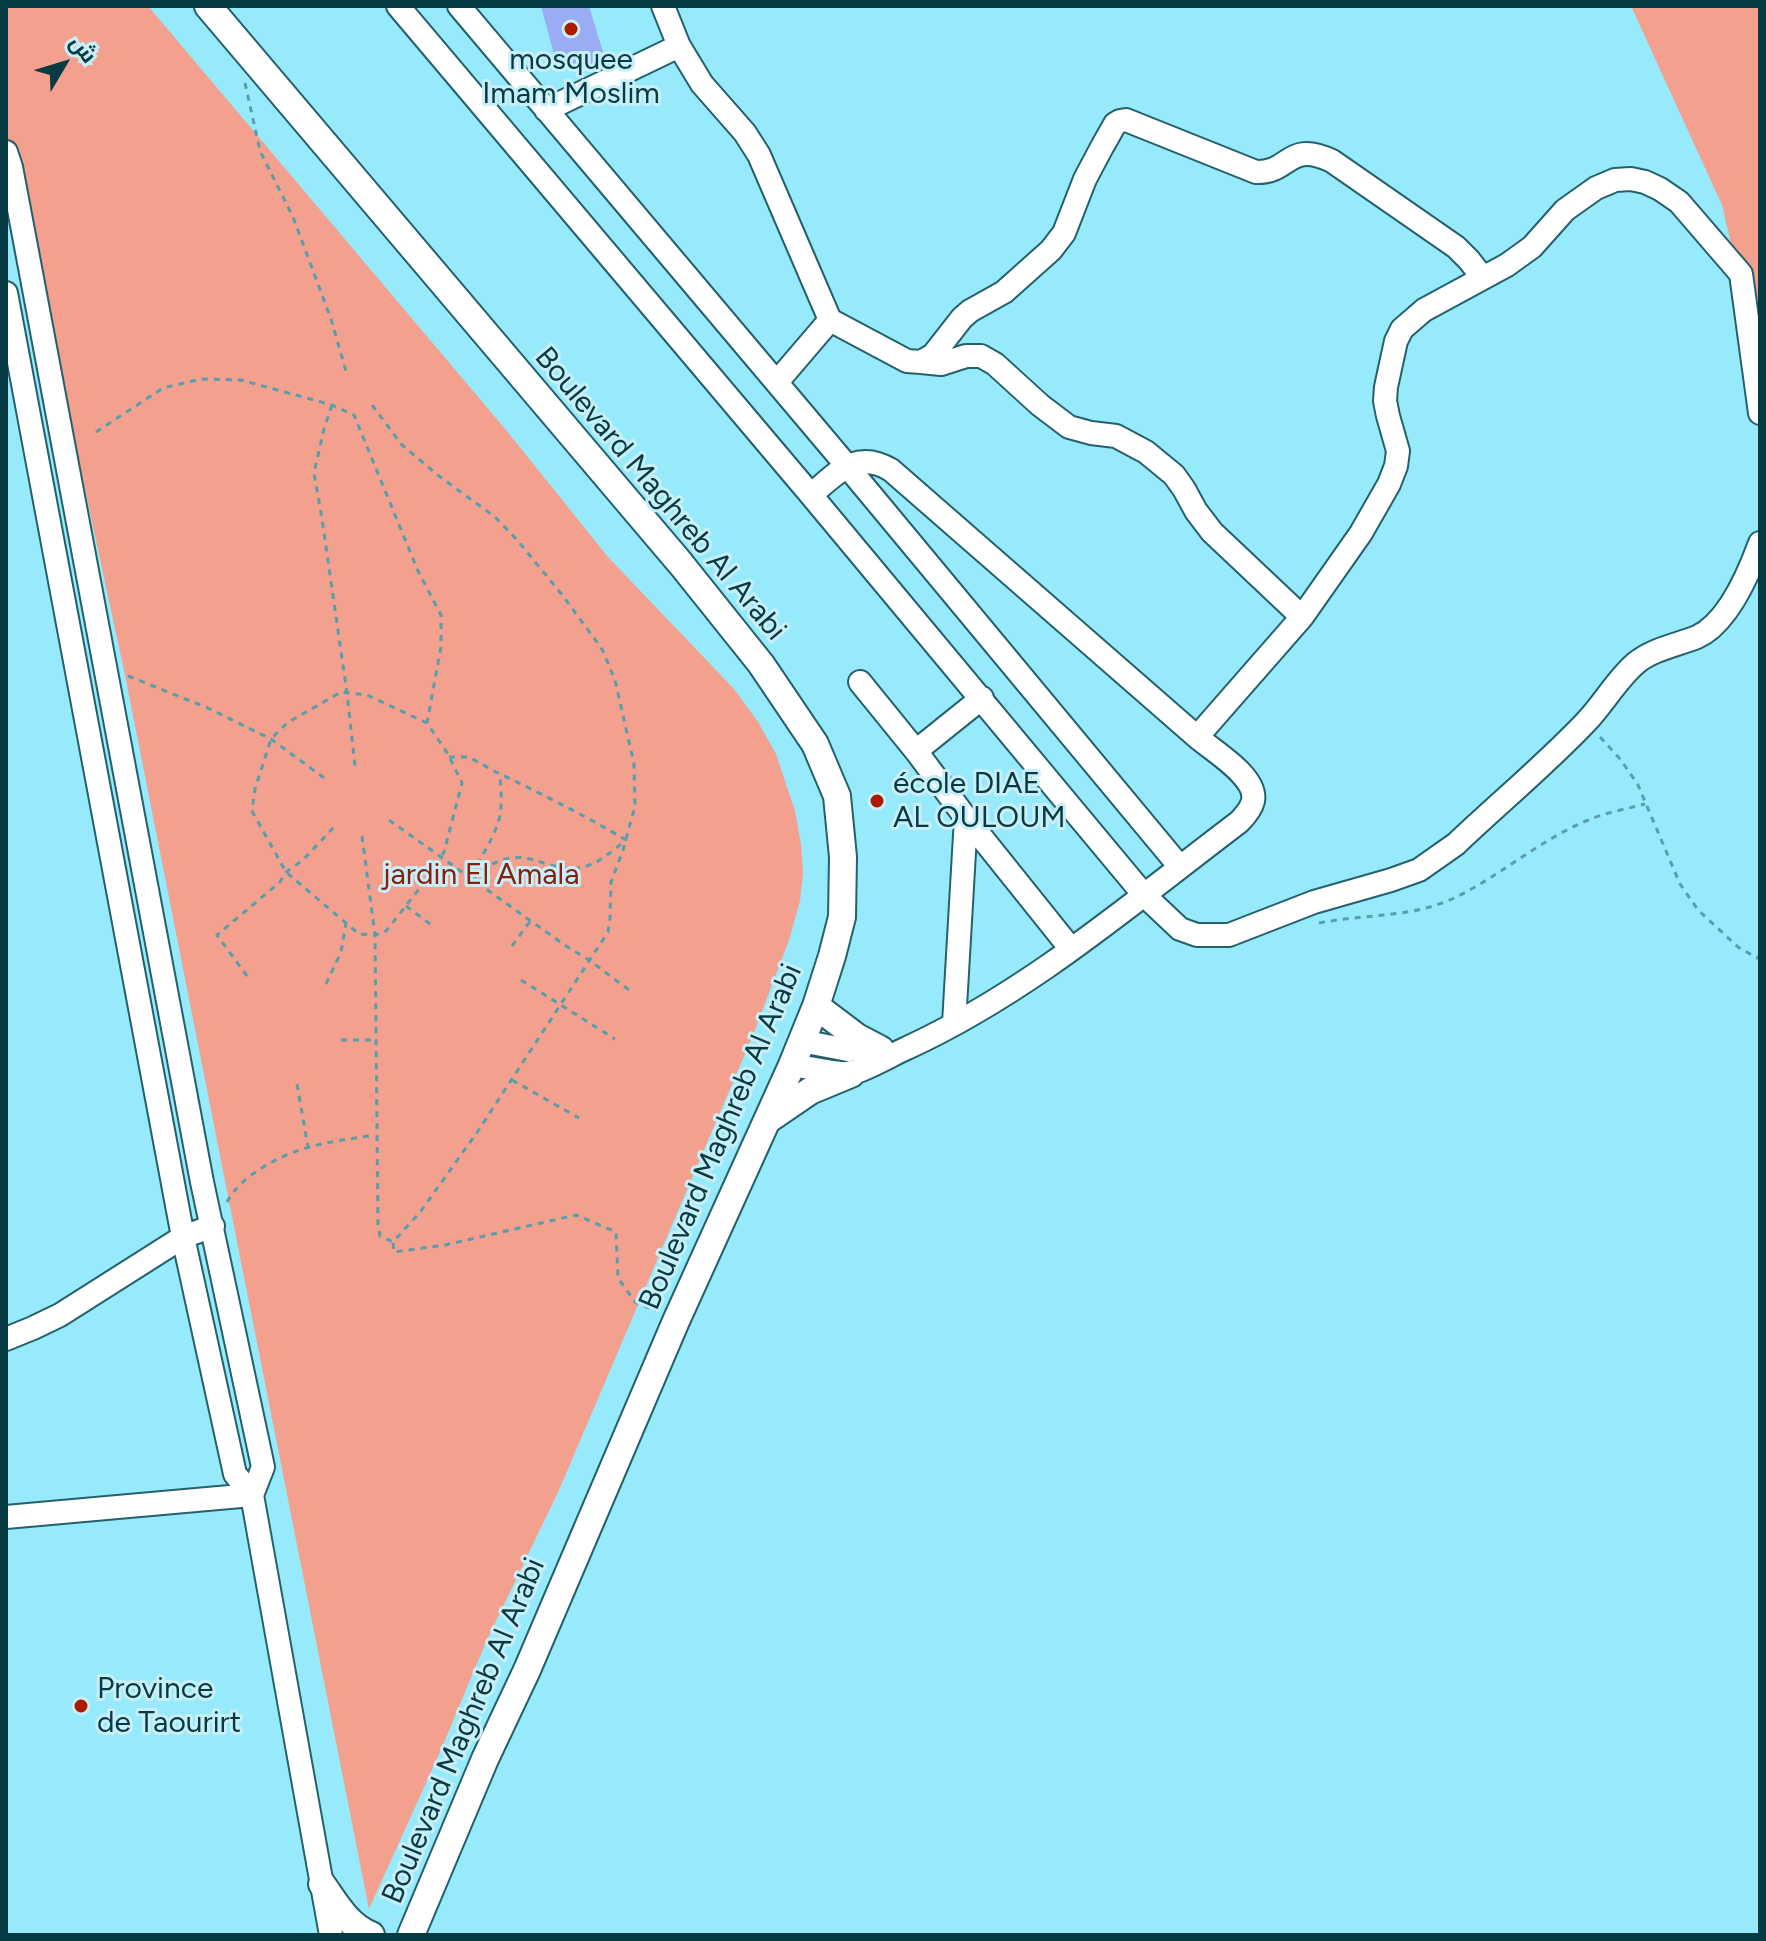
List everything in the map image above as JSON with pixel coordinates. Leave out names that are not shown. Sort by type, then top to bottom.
[{"type":"main road","name":"Boulevard Maghreb Al Arabi","points":[[219,10],[761,664],[815,744],[837,796],[843,857],[842,917],[816,1006],[676,1321],[527,1670],[485,1759],[414,1928]]},
{"type":"main road","points":[[816,1006],[857,1037],[878,1048]]},
{"type":"main road","points":[[766,1121],[810,1091],[851,1074]]},
{"type":"main road","points":[[322,1884],[352,1923],[371,1935]]},
{"type":"main road","points":[[386,1935],[414,1928]]},
{"type":"street","points":[[398,6],[982,698],[1144,895],[1180,929],[1197,935],[1229,935],[1314,902],[1419,870],[1456,844],[1586,723],[1637,663],[1709,630],[1733,600],[1760,543]]},
{"type":"street","points":[[459,6],[777,382],[1180,867]]},
{"type":"street","points":[[663,6],[679,46],[702,84],[745,133],[759,155],[830,320],[907,361],[941,364],[966,356],[981,356],[995,364],[1069,427],[1116,436],[1146,452],[1174,475],[1212,532],[1302,617]]},
{"type":"street","points":[[546,110],[679,46]]},
{"type":"street","points":[[921,362],[933,355],[970,311],[1004,292],[1051,250],[1064,233],[1091,168],[1115,124],[1126,120],[1256,172],[1269,172],[1301,153],[1317,154],[1332,161],[1456,247],[1483,278]]},
{"type":"street","points":[[6,152],[11,167],[16,243],[106,667],[202,1182],[263,1467],[252,1495]]},
{"type":"street","points":[[1197,737],[1302,617],[1361,533],[1389,484],[1398,451],[1385,401],[1386,387],[1396,341],[1402,329],[1424,310],[1507,265],[1532,247],[1565,210],[1596,188],[1615,180],[1631,179],[1660,189],[1679,202],[1741,274],[1760,413]]},
{"type":"street","points":[[6,293],[183,1237],[235,1474],[252,1495],[331,1935]]},
{"type":"street","points":[[777,382],[830,320]]},
{"type":"street","points":[[796,1053],[851,1074],[954,1024],[1018,985],[1144,895],[1239,822],[1254,799],[1250,783],[1241,773],[891,470],[879,463],[866,461],[847,466],[811,495]]},
{"type":"street","points":[[860,682],[1071,949]]},
{"type":"street","points":[[916,751],[982,698]]},
{"type":"street","points":[[954,1024],[966,818]]},
{"type":"street","points":[[138,1007],[169,1003]]},
{"type":"street","points":[[796,1053],[915,1044]]},
{"type":"street","points":[[6,1339],[60,1315],[183,1237],[213,1226]]},
{"type":"street","points":[[6,1517],[252,1495]]},
{"type":"path","points":[[244,79],[260,151],[293,217],[331,319],[346,371]]},
{"type":"path","points":[[96,432],[163,388],[201,379],[241,380],[332,405],[354,415],[418,571],[441,615],[441,647],[427,723]]},
{"type":"path","points":[[332,405],[314,473],[355,766]]},
{"type":"path","points":[[372,405],[402,445],[495,517],[518,541],[602,649],[615,680],[634,764],[635,806],[611,882],[608,932],[512,1080],[421,1211],[393,1242],[394,1252],[445,1245],[576,1215],[616,1232],[618,1278],[635,1302],[676,1321]]},
{"type":"path","points":[[106,667],[208,708],[271,739],[327,780]]},
{"type":"path","points":[[341,692],[347,693],[367,695],[427,723],[462,783],[442,856],[386,931],[375,935],[359,934],[286,872],[252,811],[255,789],[271,739],[287,723],[341,692]]},
{"type":"path","points":[[1586,723],[1621,760],[1638,785],[1680,884],[1698,910],[1738,947],[1759,959]]},
{"type":"path","points":[[449,757],[469,757],[626,840]]},
{"type":"path","points":[[471,879],[498,824],[500,774]]},
{"type":"path","points":[[1318,923],[1397,914],[1450,900],[1561,833],[1588,820],[1645,804]]},
{"type":"path","points":[[389,820],[633,993]]},
{"type":"path","points":[[247,976],[217,935],[280,882],[286,872],[303,860],[333,828]]},
{"type":"path","points":[[362,836],[375,935],[380,1236],[393,1242]]},
{"type":"path","points":[[471,879],[488,865],[511,858],[536,859],[560,868],[588,868],[626,840]]},
{"type":"path","points":[[406,906],[430,924]]},
{"type":"path","points":[[512,946],[531,920]]},
{"type":"path","points":[[326,984],[341,952],[346,923]]},
{"type":"path","points":[[521,980],[615,1039]]},
{"type":"path","points":[[341,1040],[376,1040]]},
{"type":"path","points":[[512,1080],[579,1118]]},
{"type":"path","points":[[297,1084],[308,1147]]},
{"type":"path","points":[[213,1226],[231,1194],[275,1159],[308,1147],[377,1135]]},
{"type":"green space","name":"jardin El Amala","points":[[6,6],[148,6],[506,430],[608,557],[734,689],[776,754],[795,811],[803,873],[800,901],[789,940],[753,1035],[559,1490],[486,1642],[369,1909],[125,675],[6,130]]},
{"type":"green space","points":[[1631,6],[1760,6],[1760,337],[1752,335],[1722,205]]},
{"type":"building","name":"mosquee Imam Moslim","points":[[541,6],[589,6],[603,52],[595,53],[597,64],[568,69],[565,55],[555,58]]},
{"type":"place","name":"mosquee Imam Moslim","points":[[571,29]]},
{"type":"place","name":"école DIAE AL OULOUM","points":[[877,801]]},
{"type":"place","name":"Province de Taourirt","points":[[81,1706]]}]
